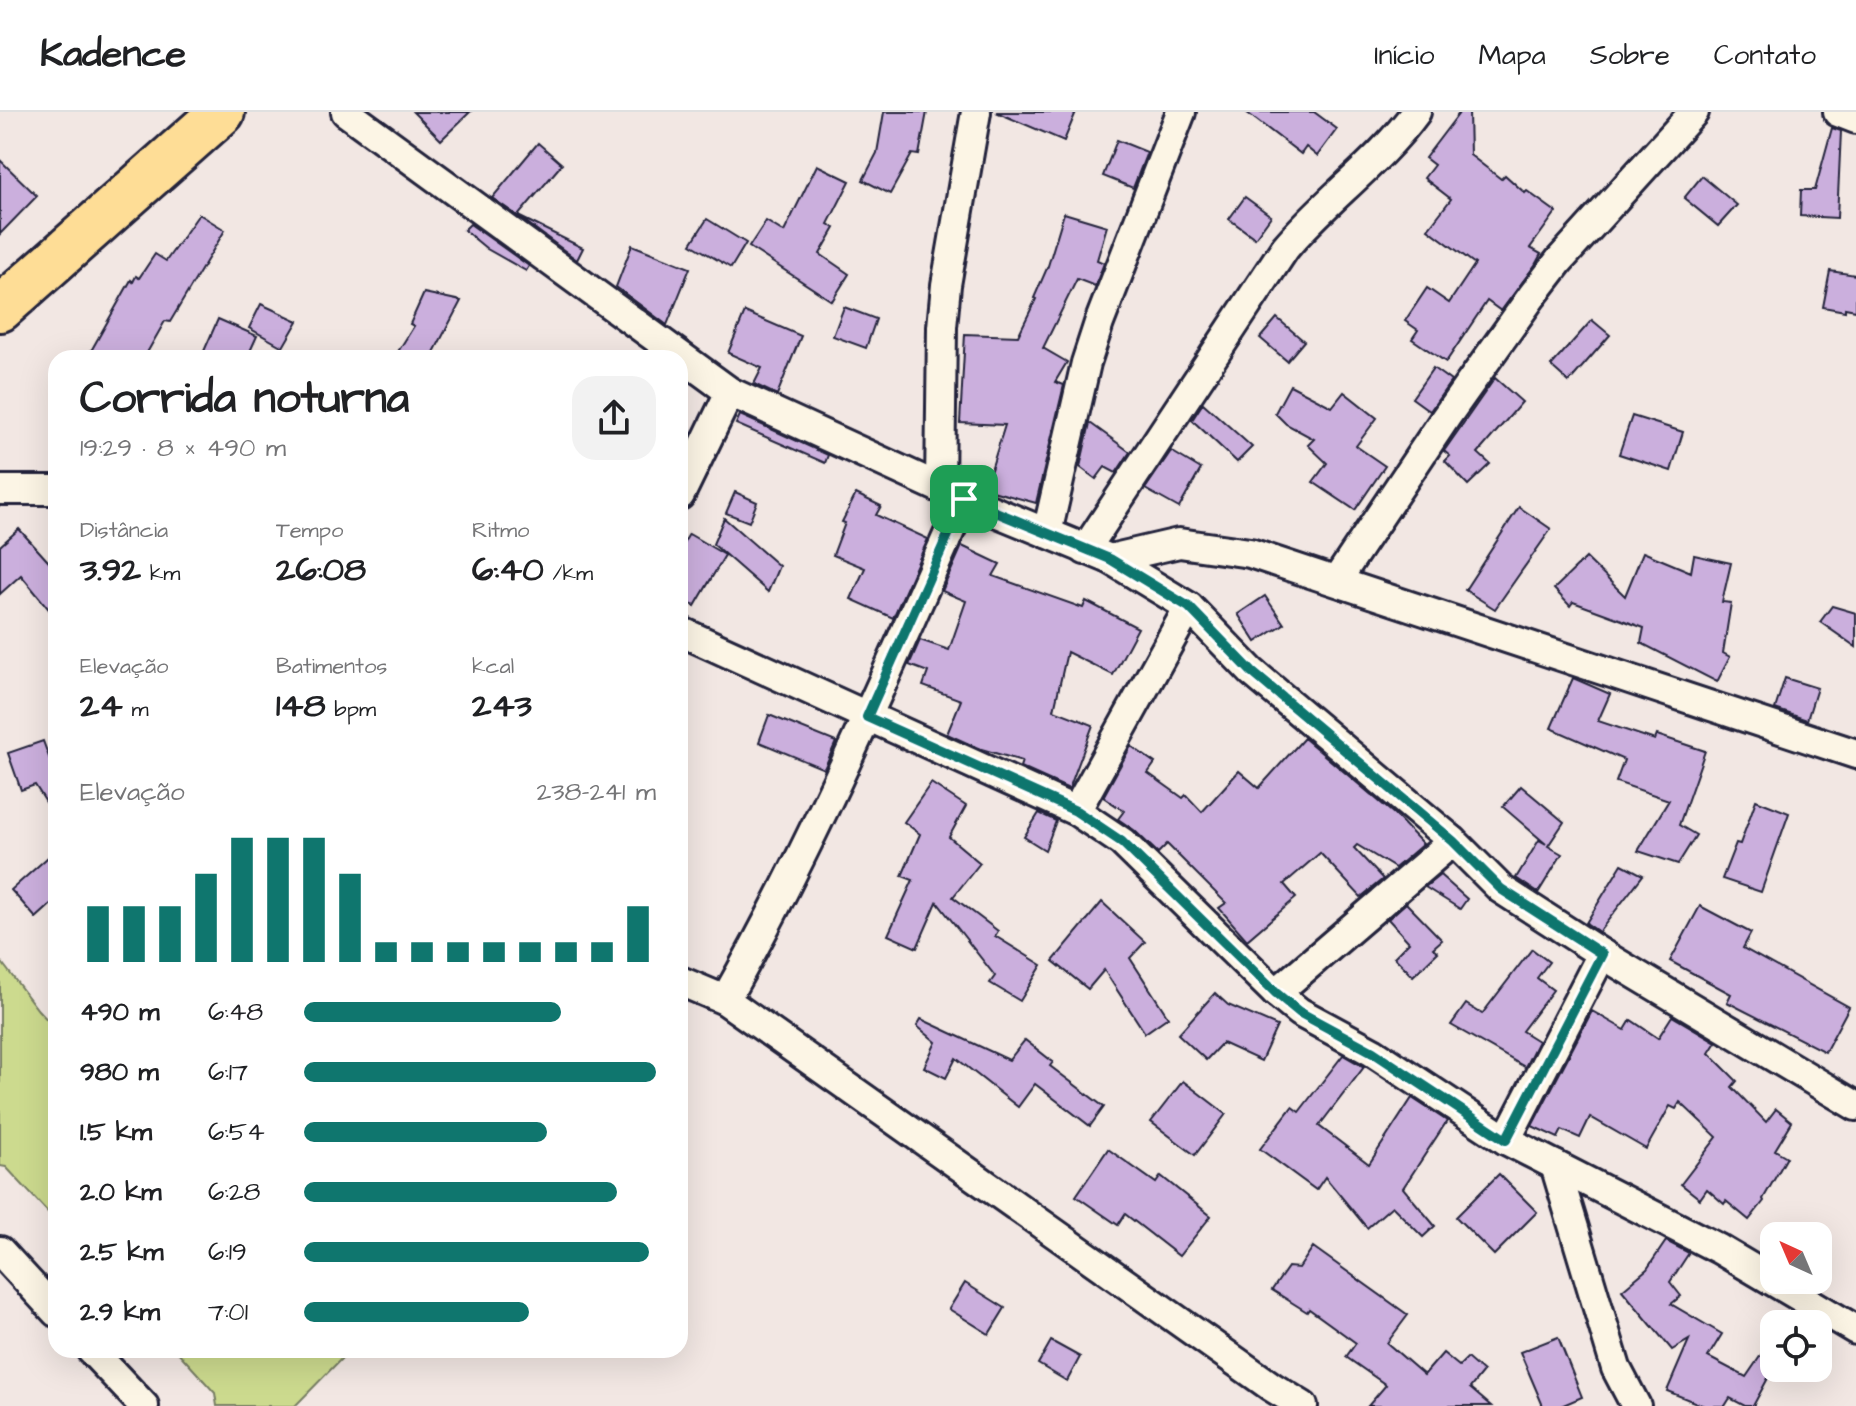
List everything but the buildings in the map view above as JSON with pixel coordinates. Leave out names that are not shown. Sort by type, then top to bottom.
[{"type":"highway","points":[[0,309],[222,112]]},
{"type":"street","points":[[346,112],[672,350]]},
{"type":"street","points":[[725,1000],[773,914],[867,717],[952,493],[942,327],[946,285],[976,112]]},
{"type":"street","points":[[1047,533],[1086,363],[1181,112]]},
{"type":"street","points":[[1098,554],[1285,248],[1308,221],[1402,131],[1416,112]]},
{"type":"street","points":[[1337,580],[1446,417],[1532,296],[1559,261],[1694,112]]},
{"type":"street","points":[[1838,112],[1856,119]]},
{"type":"street","points":[[688,361],[730,392],[952,493],[1098,554],[1189,607],[1252,672],[1453,841],[1501,889],[1602,954],[1856,1106]]},
{"type":"street","points":[[688,479],[730,392]]},
{"type":"street","points":[[0,490],[48,490]]},
{"type":"street","points":[[1098,554],[1179,543],[1250,553],[1856,754]]},
{"type":"street","points":[[1076,811],[1189,607]]},
{"type":"street","points":[[688,635],[1076,811],[1122,842],[1299,1012],[1373,1052],[1506,1140],[1719,1249],[1856,1330]]},
{"type":"street","points":[[1276,993],[1453,841]]},
{"type":"street","points":[[1506,1140],[1602,954]]},
{"type":"street","points":[[688,984],[725,1000],[1274,1396],[1303,1406]]},
{"type":"street","points":[[1555,1165],[1616,1368],[1636,1406]]},
{"type":"street","points":[[1,1255],[48,1304]]},
{"type":"street","points":[[99,1358],[144,1406]]},
{"type":"green space","points":[[0,960],[48,1021],[48,1212],[6,1167],[0,1166]]},
{"type":"green space","points":[[183,1358],[342,1358],[295,1406],[217,1406],[215,1393]]},
{"type":"route","points":[[964,499],[1110,559],[1189,607],[1252,672],[1453,841],[1501,889],[1602,954],[1506,1140],[1373,1052],[1299,1012],[1103,827],[1076,811],[867,717],[964,499]]}]
